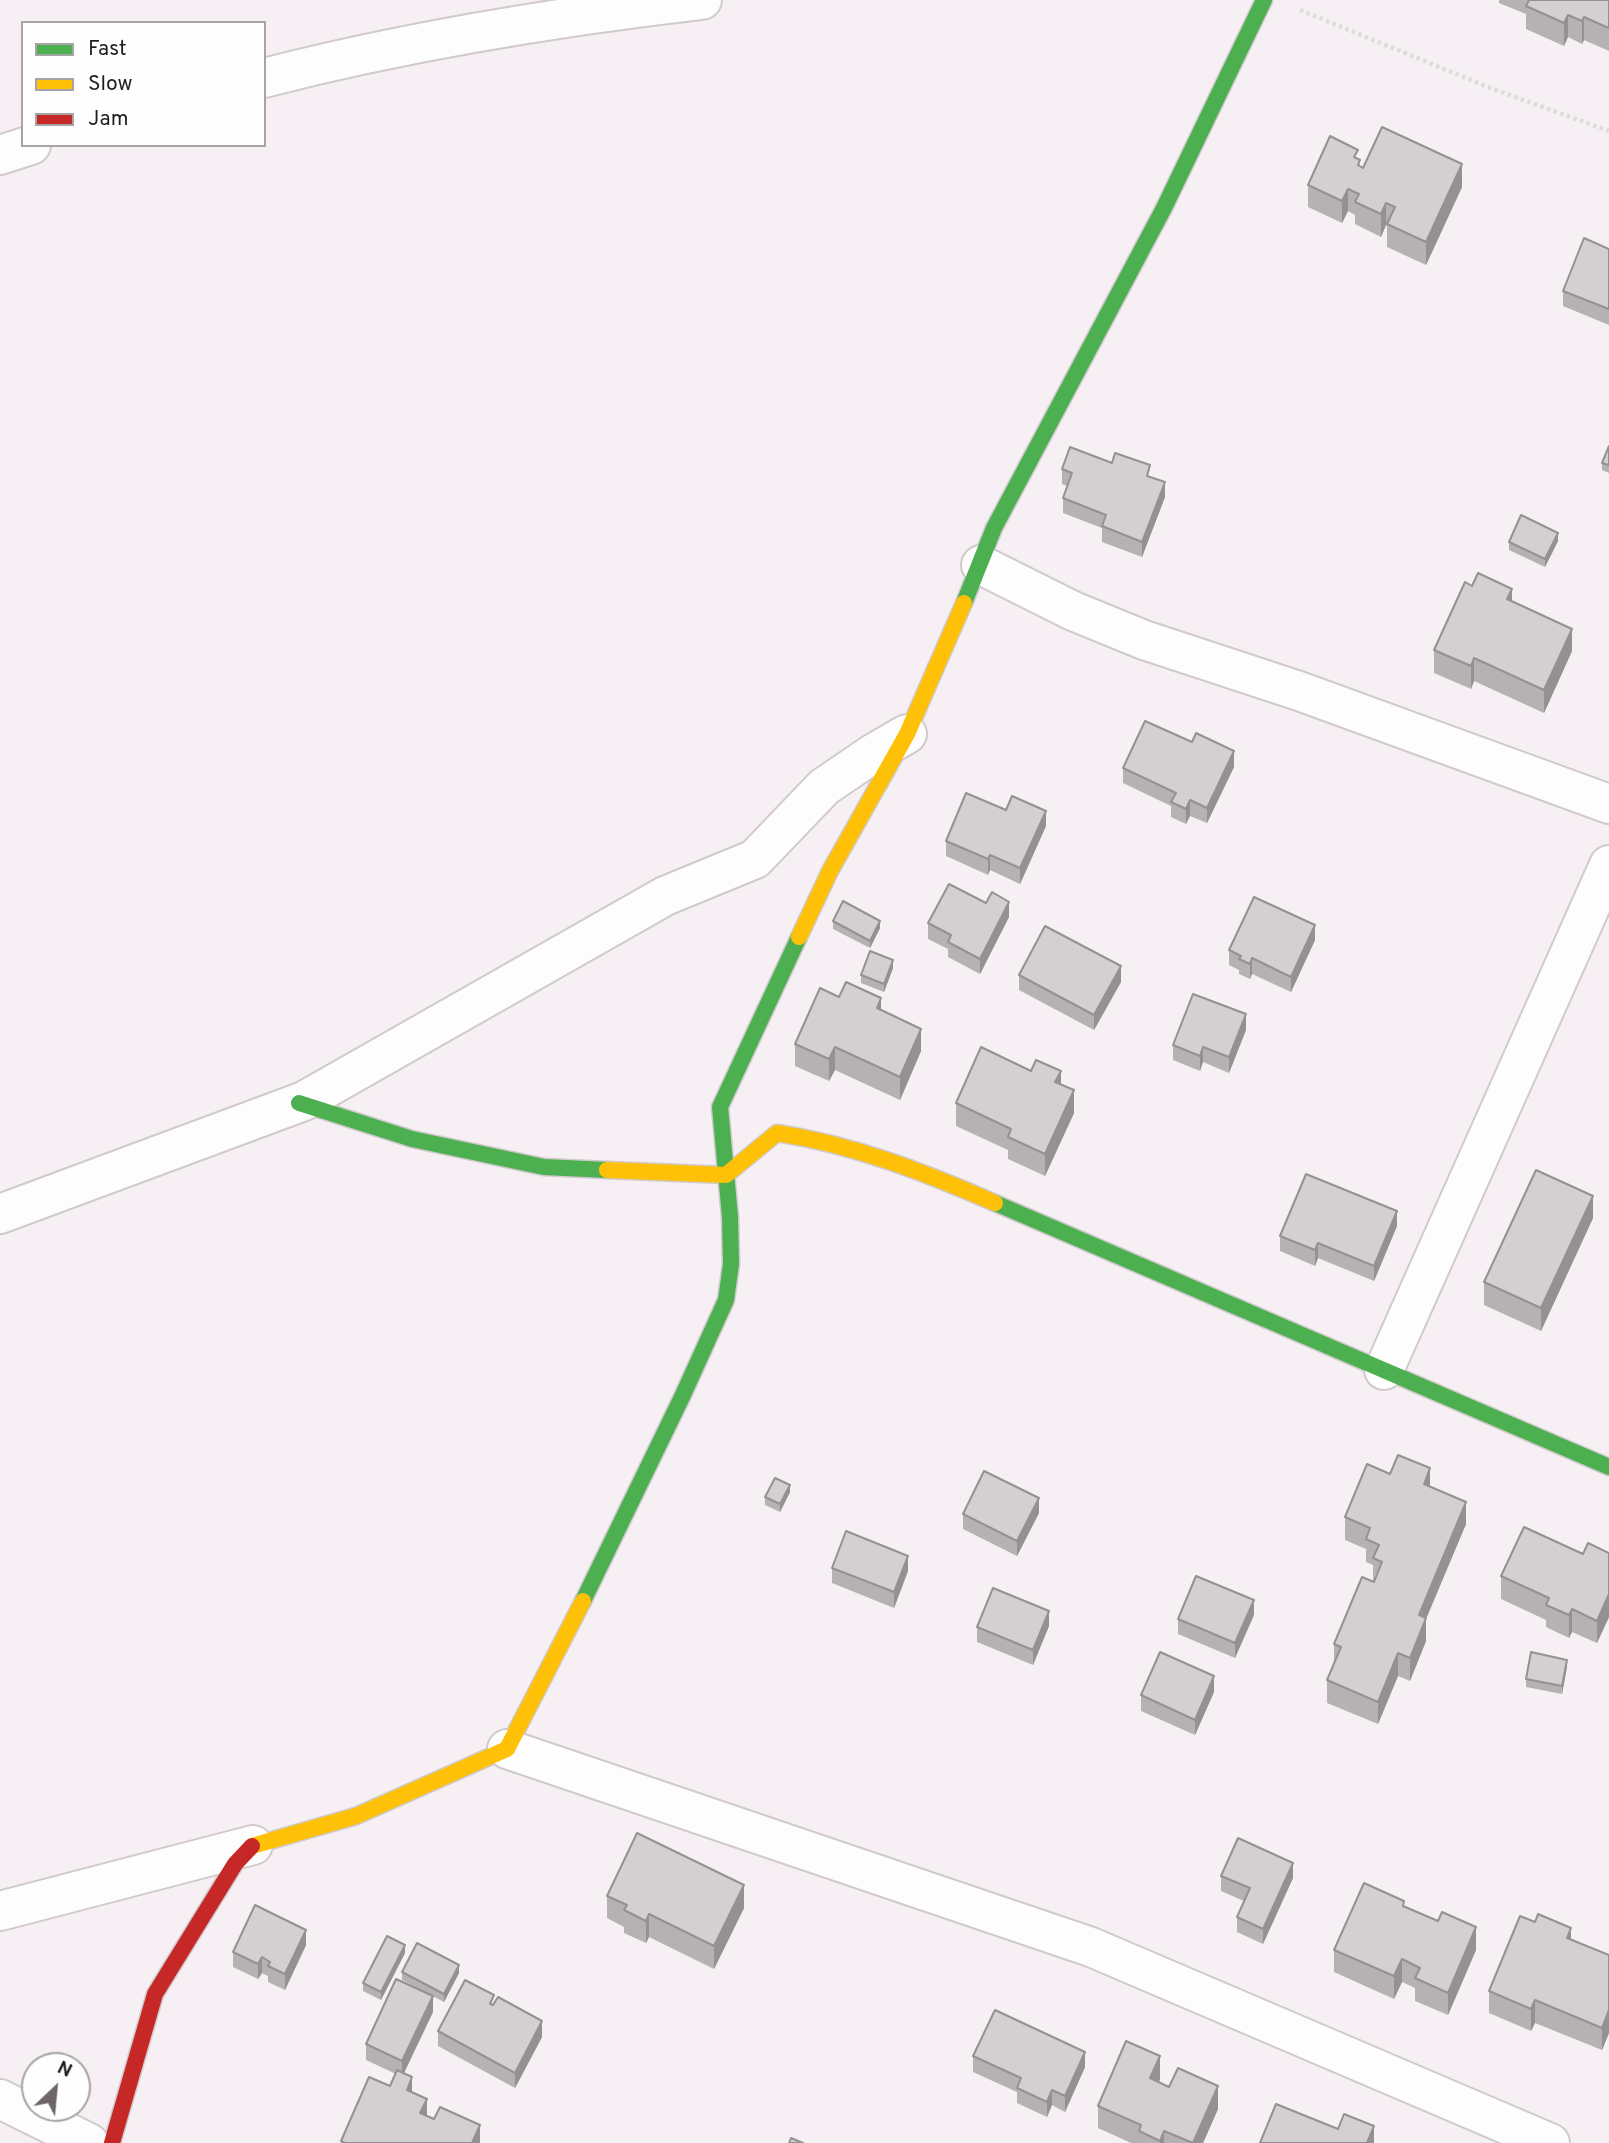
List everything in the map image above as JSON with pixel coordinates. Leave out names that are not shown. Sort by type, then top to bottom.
[{"type":"street","points":[[266,77],[339,59],[581,14],[702,0]]},
{"type":"street","points":[[0,1911],[356,1816],[430,1785],[507,1748],[567,1635],[726,1300],[731,1264],[720,1107],[830,871],[907,734],[981,565],[994,528],[1164,208],[1265,0]]},
{"type":"street","points":[[0,155],[25,147]]},
{"type":"street","points":[[981,565],[1073,611],[1144,640],[1299,691],[1609,804]]},
{"type":"street","points":[[0,1214],[299,1103],[664,896],[755,859],[824,787],[907,734]]},
{"type":"street","points":[[1384,1370],[1609,865]]},
{"type":"street","points":[[299,1103],[412,1139],[544,1167],[726,1175],[777,1133],[816,1138],[874,1154],[1125,1257],[1609,1467]]},
{"type":"street","points":[[507,1748],[1091,1947],[1550,2143]]},
{"type":"street","points":[[112,2143],[155,1994],[236,1864],[253,1845]]},
{"type":"street","points":[[0,2099],[89,2143]]},
{"type":"path","points":[[1289,5],[1493,89],[1609,131]]},
{"type":"building","points":[[1529,0],[1609,0],[1609,28],[1584,17],[1582,21],[1568,15],[1564,23],[1526,6]]},
{"type":"building","points":[[1382,127],[1462,164],[1426,242],[1387,224],[1395,207],[1386,203],[1381,214],[1355,202],[1359,194],[1348,189],[1342,201],[1308,185],[1330,136],[1358,150],[1354,157],[1360,160],[1358,165],[1363,168]]},
{"type":"building","points":[[1584,238],[1609,249],[1609,309],[1563,291]]},
{"type":"building","points":[[1609,446],[1609,465],[1602,463]]},
{"type":"building","points":[[1070,447],[1112,463],[1115,453],[1150,465],[1147,476],[1165,482],[1142,542],[1102,526],[1106,515],[1063,498],[1072,473],[1062,469]]},
{"type":"building","points":[[1521,515],[1558,533],[1545,559],[1509,542]]},
{"type":"building","points":[[1478,573],[1512,589],[1507,599],[1572,629],[1544,690],[1474,658],[1471,666],[1434,650],[1465,582],[1472,586]]},
{"type":"building","points":[[1145,721],[1192,742],[1196,733],[1234,751],[1207,808],[1190,800],[1186,809],[1171,802],[1176,793],[1123,768]]},
{"type":"building","points":[[966,793],[1006,810],[1012,796],[1046,811],[1020,868],[990,855],[988,859],[946,841]]},
{"type":"building","points":[[949,884],[986,903],[992,892],[1009,902],[980,959],[948,942],[951,935],[928,923]]},
{"type":"building","points":[[1254,897],[1315,925],[1291,977],[1252,958],[1250,964],[1229,950]]},
{"type":"building","points":[[843,901],[880,921],[870,941],[833,921]]},
{"type":"building","points":[[1045,926],[1121,966],[1094,1015],[1019,975]]},
{"type":"building","points":[[870,951],[893,960],[884,984],[861,975]]},
{"type":"building","points":[[846,982],[881,998],[877,1008],[921,1029],[900,1077],[835,1047],[829,1059],[795,1044],[820,988],[839,997]]},
{"type":"building","points":[[1193,994],[1246,1014],[1229,1057],[1203,1047],[1200,1056],[1173,1045]]},
{"type":"building","points":[[981,1047],[1031,1071],[1036,1060],[1061,1071],[1055,1082],[1074,1090],[1045,1154],[1008,1137],[1011,1129],[956,1103]]},
{"type":"building","points":[[1536,1170],[1593,1196],[1541,1308],[1484,1282]]},
{"type":"building","points":[[1306,1174],[1397,1211],[1374,1266],[1318,1243],[1315,1250],[1280,1236]]},
{"type":"building","points":[[1398,1455],[1430,1468],[1424,1484],[1466,1502],[1419,1615],[1426,1618],[1410,1658],[1398,1653],[1378,1702],[1327,1680],[1341,1647],[1334,1644],[1362,1577],[1374,1582],[1382,1562],[1373,1558],[1379,1545],[1366,1539],[1370,1528],[1345,1517],[1367,1464],[1390,1474]]},
{"type":"building","points":[[984,1471],[1039,1498],[1017,1541],[963,1514]]},
{"type":"building","points":[[775,1478],[790,1485],[780,1504],[765,1497]]},
{"type":"building","points":[[1524,1527],[1583,1554],[1588,1543],[1609,1553],[1609,1594],[1597,1621],[1572,1609],[1569,1615],[1546,1605],[1549,1598],[1501,1576]]},
{"type":"building","points":[[846,1531],[908,1556],[894,1592],[832,1568]]},
{"type":"building","points":[[1196,1576],[1254,1600],[1235,1643],[1178,1619]]},
{"type":"building","points":[[993,1588],[1049,1611],[1033,1650],[977,1627]]},
{"type":"building","points":[[1160,1652],[1214,1676],[1195,1720],[1141,1695]]},
{"type":"building","points":[[1531,1652],[1567,1660],[1562,1686],[1526,1679]]},
{"type":"building","points":[[637,1833],[744,1885],[714,1946],[649,1914],[646,1921],[624,1910],[627,1905],[607,1896]]},
{"type":"building","points":[[1238,1838],[1293,1863],[1263,1929],[1237,1917],[1250,1888],[1221,1876]]},
{"type":"building","points":[[1364,1883],[1404,1901],[1403,1906],[1438,1921],[1442,1912],[1476,1927],[1448,1993],[1415,1978],[1420,1968],[1402,1959],[1394,1976],[1334,1950]]},
{"type":"building","points":[[255,1905],[306,1930],[285,1974],[268,1966],[270,1962],[262,1957],[258,1964],[233,1952]]},
{"type":"building","points":[[1538,1914],[1571,1928],[1567,1938],[1609,1955],[1609,2010],[1602,2028],[1535,2000],[1531,2009],[1489,1991],[1520,1916],[1535,1922]]},
{"type":"building","points":[[387,1936],[405,1945],[381,1992],[363,1983]]},
{"type":"building","points":[[417,1943],[459,1965],[444,1994],[402,1972]]},
{"type":"building","points":[[396,1979],[433,1996],[402,2061],[366,2044]]},
{"type":"building","points":[[465,1980],[494,1995],[490,2004],[493,2005],[498,1997],[542,2021],[515,2073],[438,2031]]},
{"type":"building","points":[[995,2010],[1085,2052],[1065,2096],[1052,2090],[1047,2102],[1017,2088],[1021,2078],[973,2056]]},
{"type":"building","points":[[1126,2041],[1160,2056],[1150,2078],[1169,2087],[1178,2068],[1218,2086],[1193,2143],[1164,2131],[1160,2141],[1139,2131],[1141,2125],[1098,2106]]},
{"type":"building","points":[[397,2070],[412,2077],[407,2090],[427,2099],[420,2113],[434,2119],[440,2107],[480,2125],[472,2143],[341,2141],[369,2077],[390,2086]]},
{"type":"building","points":[[1276,2104],[1338,2129],[1344,2114],[1374,2126],[1367,2143],[1260,2143]]},
{"type":"building","points":[[791,2138],[803,2143],[789,2143]]},
{"type":"traffic: fast","points":[[964,603],[994,528],[1164,208],[1264,0]]},
{"type":"traffic: fast","points":[[583,1601],[726,1300],[731,1264],[730,1217],[720,1107],[799,937]]},
{"type":"traffic: fast","points":[[299,1103],[412,1139],[544,1167],[607,1170]]},
{"type":"traffic: fast","points":[[995,1203],[1609,1467]]},
{"type":"traffic: slow","points":[[799,937],[830,871],[907,734],[964,603]]},
{"type":"traffic: slow","points":[[607,1170],[726,1175],[777,1133],[861,1152],[995,1203]]},
{"type":"traffic: slow","points":[[252,1846],[356,1816],[507,1749],[583,1601]]},
{"type":"traffic: jam","points":[[112,2143],[155,1994],[235,1864],[252,1846]]}]
